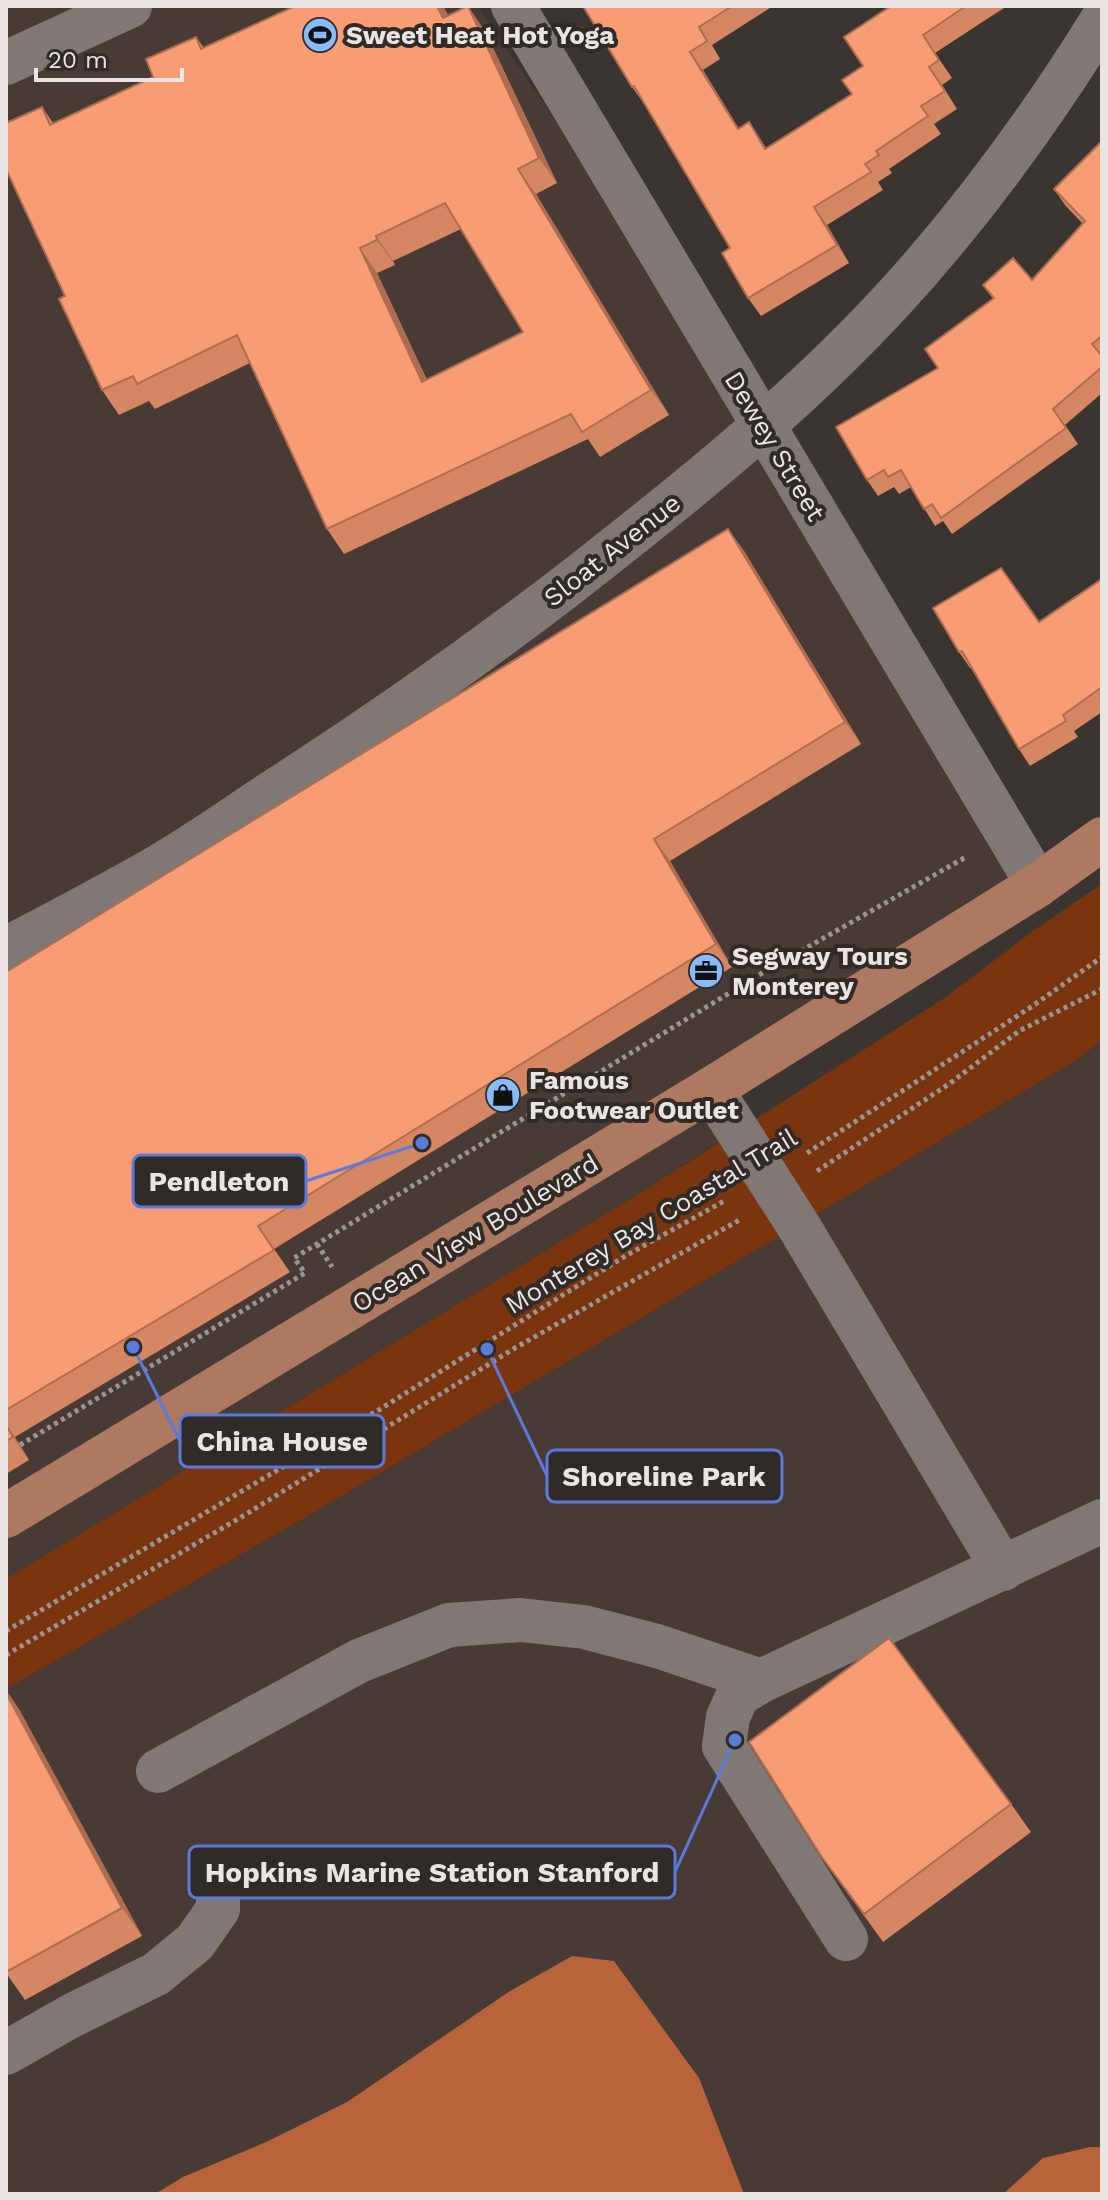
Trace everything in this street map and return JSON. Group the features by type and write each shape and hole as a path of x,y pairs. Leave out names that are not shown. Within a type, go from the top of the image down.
{"main road":[{"name":"Ocean View Boulevard","path":"6,1516 711,1089 1038,885 1102,839"}],"street":[{"path":"6,63 130,6"},
{"name":"Dewey Street","path":"513,6 1038,885"},
{"name":"Sloat Avenue","path":"6,949 157,867 397,711 516,625 641,528 762,427 839,355 926,261 1008,161 1057,92 1102,20"},
{"path":"711,1089 1003,1569"},
{"path":"846,1939 724,1746 728,1717 738,1695 761,1681 1102,1521"},
{"path":"158,1771 359,1661 449,1625 521,1620 584,1627 657,1646 761,1681"},
{"path":"6,2053 71,2016 156,1974 195,1942 218,1909 218,1873"}],"path":[{"path":"20,1445 305,1273 294,1258 764,972 1008,833"},
{"name":"Monterey Bay Coastal Trail","path":"6,1631 377,1411 627,1255 773,1187 1102,957"},
{"path":"6,1655 243,1516 773,1187 949,1084 1019,1031 1102,989"},
{"path":"317,1244 327,1259"}],"shaded area":[{"path":"6,6 478,6 762,427 1038,885 711,1089 736,1130 637,1195 6,1579"},
{"path":"1102,884 1102,1040 1078,1059 294,1524 6,1689 6,1579 637,1195 946,997 1030,933"},
{"path":"1102,1040 1102,2147 1043,2158 1003,2194 744,2194 699,2078 614,1961 572,1956 510,1991 347,2102 266,2142 183,2177 155,2194 6,2194 6,1689 294,1524 1078,1059"},
{"path":"572,1956 614,1961 699,2078 744,2194 155,2194 183,2177 266,2142 347,2102 510,1991"},
{"path":"1102,2147 1102,2194 1003,2194 1043,2158"}],"building":[{"path":"295,6 437,6 443,18 468,6 539,158 518,169 651,390 582,432 571,414 327,529 237,335 137,384 133,376 102,390 59,299 65,296 6,169 6,123 42,107 50,125 153,77 146,59 196,37 201,49","holes":["445,203 523,332 422,382 360,248 377,240 376,236"]},
{"path":"583,6 732,6 699,27 707,41 690,52 738,129 749,122 765,149 852,94 842,80 863,66 844,37 891,6 966,6 923,35 939,60 929,67 945,91 921,106 928,116 876,151 879,155 865,164 871,172 814,207 837,245 748,298 722,253 730,248"},
{"path":"1102,141 1102,336 1092,344 1102,356 1102,367 1053,409 1066,428 941,518 932,504 924,509 901,470 888,477 884,470 867,480 836,427 938,368 925,349 994,298 983,285 1013,258 1032,280 1085,221 1054,189"},
{"path":"728,529 845,722 654,839 716,944 258,1226 274,1250 6,1410 6,972"},
{"path":"1001,568 1039,622 1102,579 1102,687 1063,715 1066,721 1019,749 933,608"},
{"path":"6,1425 13,1437 6,1441"},
{"path":"889,1638 1011,1804 864,1914 821,1856 749,1742"},
{"path":"6,1693 122,1908 6,1972"}],"place":[{"name":"Sweet Heat Hot Yoga","path":"320,35"},
{"name":"Segway Tours Monterey","path":"706,971"},
{"name":"Famous Footwear Outlet","path":"503,1095"},
{"name":"Pendleton","path":"422,1143"},
{"name":"China House","path":"133,1347"},
{"name":"Shoreline Park","path":"487,1349"},
{"name":"Hopkins Marine Station Stanford","path":"735,1740"}]}
